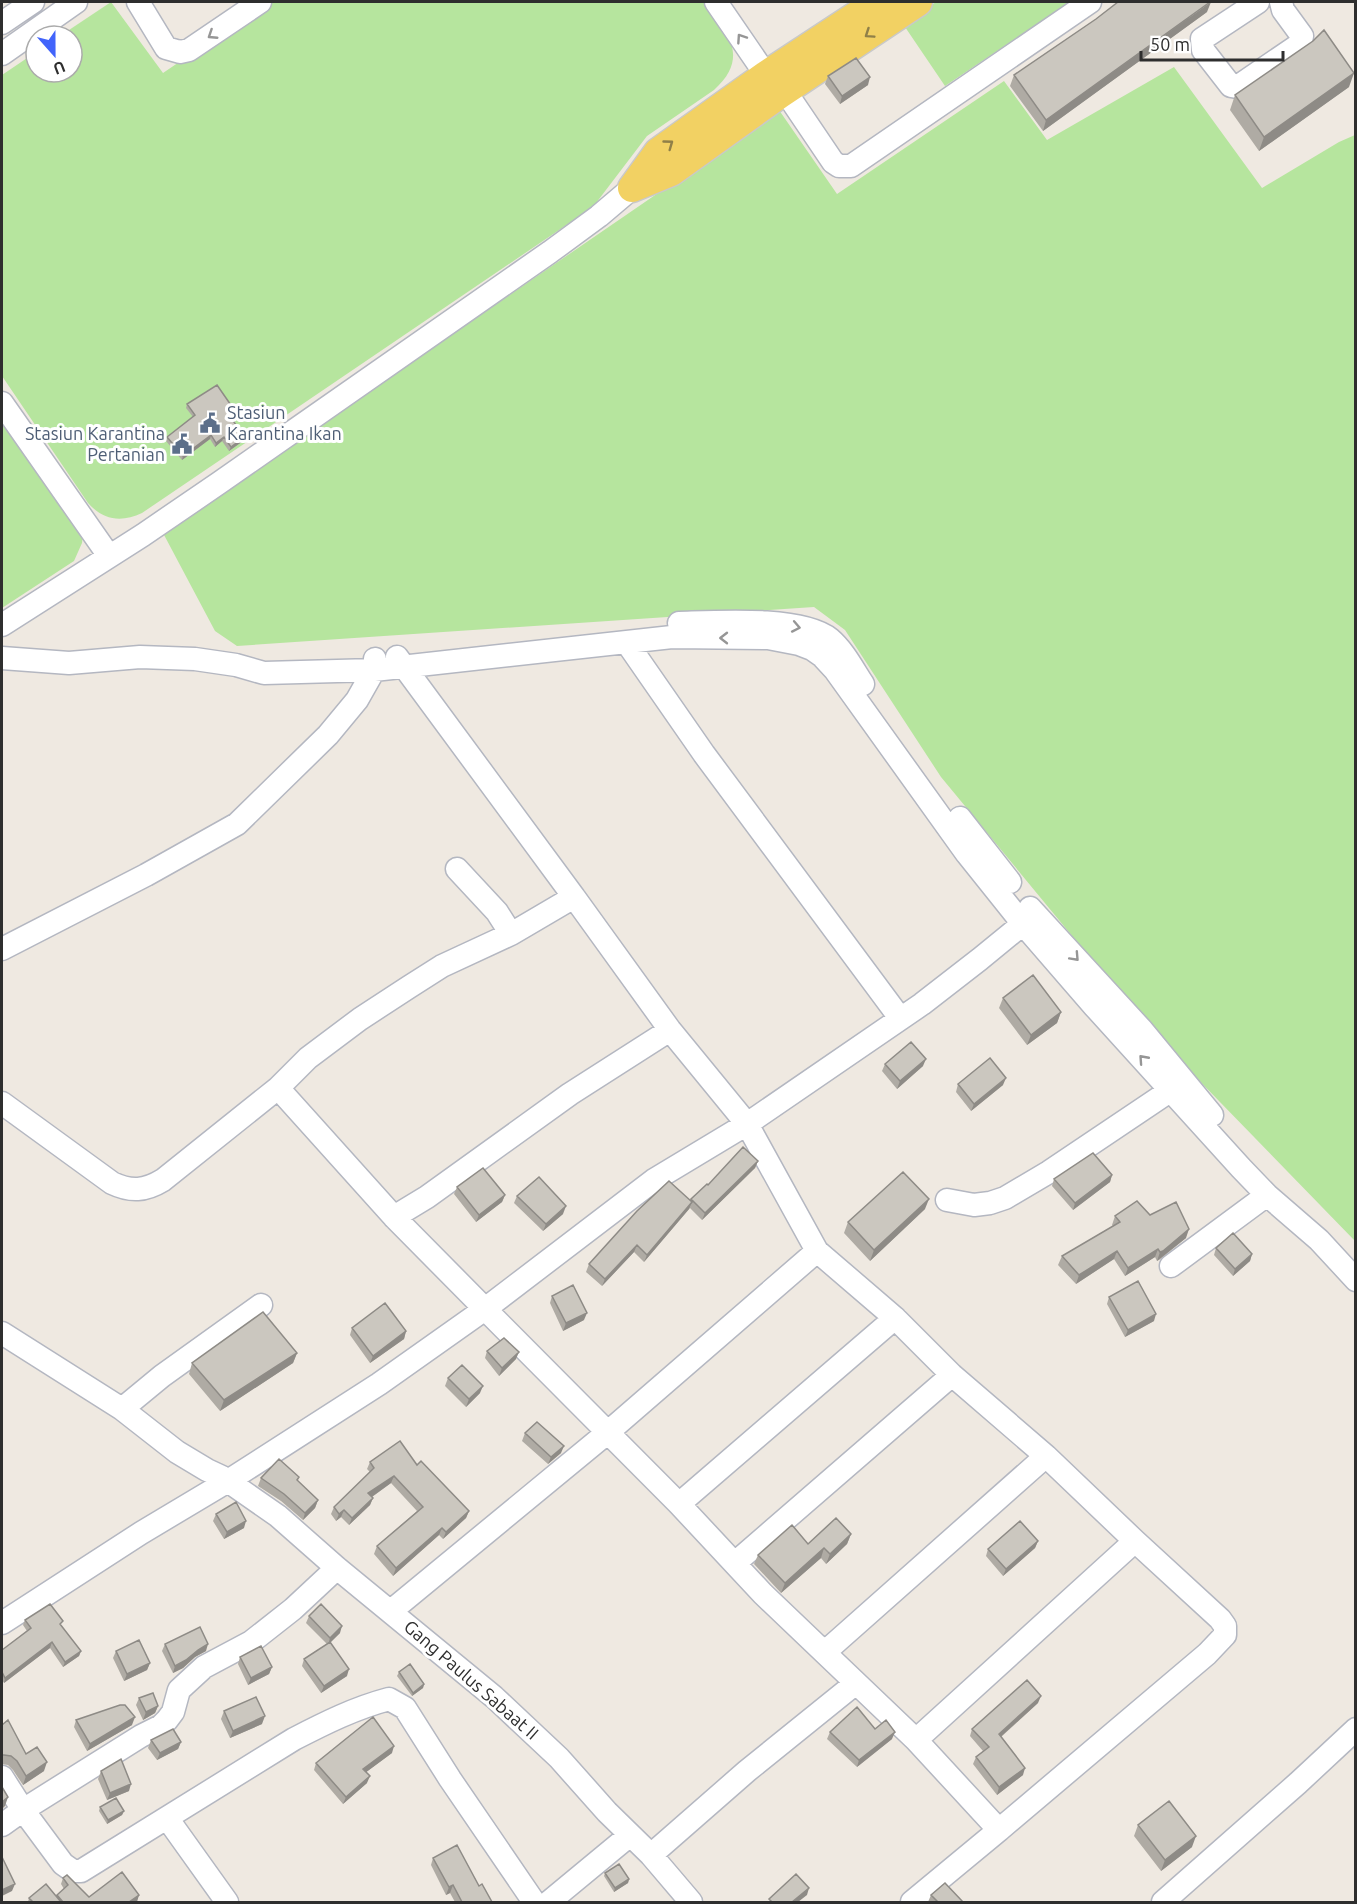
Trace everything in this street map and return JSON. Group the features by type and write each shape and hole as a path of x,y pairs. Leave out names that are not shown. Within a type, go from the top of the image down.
{"main road":[{"path":"632,188 671,172 877,2"},
{"path":"777,86 918,2"}],"street":[{"path":"2,23 33,2"},
{"path":"2,54 76,2"},
{"path":"138,2 166,48 180,52 189,50 260,2"},
{"path":"716,2 833,162 839,166 851,166 1090,2"},
{"path":"1258,2 1231,8 1202,39 1203,50 1231,86 1237,87 1300,44 1302,36 1283,10 1281,2"},
{"path":"2,625 219,483 550,252 632,188"},
{"path":"2,403 109,556"},
{"path":"2,948 146,875 237,824 328,735 387,662 507,641 671,623 719,621 777,623 820,633 838,647 1029,919"},
{"path":"2,658 69,663 140,657 195,659 236,665 264,673 627,643 672,637 768,638 800,644 822,656 835,670 968,854 1029,919 1177,1086 1267,1195 1319,1240 1356,1280"},
{"path":"627,643 704,754 900,1018"},
{"path":"387,662 574,897 670,1030 747,1124 817,1251 895,1318 952,1375 1046,1456 1225,1626 1225,1635 1207,1654 912,1902"},
{"path":"457,870 497,912 511,934"},
{"path":"2,1103 112,1183 125,1189 144,1190 163,1180 278,1088 308,1058 360,1019 442,966 511,934 574,897"},
{"path":"2,1623 379,1384 485,1309 654,1180 747,1124 900,1018 980,959 1029,919"},
{"path":"394,1217 427,1197 570,1094 670,1030"},
{"path":"947,1200 974,1205 1005,1198 1049,1172 1177,1086"},
{"path":"1177,1086 1356,1260"},
{"path":"278,1088 394,1217 679,1504 763,1594 916,1740 999,1830"},
{"path":"1171,1266 1267,1195"},
{"path":"391,1611 607,1433 817,1251"},
{"path":"122,1409 162,1376 261,1305"},
{"path":"679,1504 895,1318"},
{"name":"Gang Paulus Sabaat II","path":"2,1333 122,1409 177,1452 228,1481 278,1516 337,1568 494,1697 545,1744 651,1855 684,1900"},
{"path":"735,1563 952,1375"},
{"path":"825,1652 1046,1456"},
{"path":"916,1740 1135,1541"},
{"path":"2,1825 141,1736 161,1726 172,1712 179,1690 204,1667 251,1642 293,1609 337,1568"},
{"path":"651,1855 747,1771 856,1683"},
{"path":"2,1777 63,1864 73,1871 81,1871 192,1801 324,1723 363,1706 389,1699 405,1708 462,1798 534,1902"},
{"path":"1163,1902 1356,1729"},
{"path":"167,1818 227,1902"},
{"path":"549,1902 630,1835"}],"green space":[{"path":"111,2 163,73 268,2 709,2 729,36 733,57 731,68 725,79 714,90 647,136 593,207 142,513 120,519 100,513 88,503 2,376 2,75 24,60 24,84 84,84 84,24 78,24"},
{"path":"936,2 1070,2 945,86 903,24"},
{"path":"1174,67 1262,188 1339,142 1355,135 1355,1241 1148,1028 941,777 845,630 814,607 237,646 215,631 163,533 779,110 837,194 1004,81 1047,140"},
{"path":"2,408 83,534 82,543 74,561 2,608"}],"building":[{"path":"1118,2 1210,2 1046,120 1014,75"},
{"path":"1324,30 1354,73 1264,137 1235,95 1313,41"},
{"path":"856,58 870,77 842,96 828,76"},
{"name":"Stasiun Karantina Ikan","path":"217,385 235,411 230,416 244,437 231,447 224,437 216,443 211,435 183,456 167,437 195,415 187,404"},
{"path":"1033,975 1061,1012 1031,1035 1003,998"},
{"path":"911,1042 926,1059 900,1081 885,1064"},
{"path":"990,1058 1006,1078 974,1104 958,1084"},
{"path":"743,1147 758,1161 705,1213 691,1199 708,1185"},
{"path":"1093,1153 1112,1175 1075,1203 1054,1179"},
{"path":"483,1168 505,1195 479,1215 457,1187"},
{"path":"903,1172 929,1199 874,1250 848,1222"},
{"path":"539,1177 566,1206 546,1224 517,1196"},
{"path":"669,1181 692,1202 647,1255 637,1245 605,1279 589,1264 637,1211"},
{"path":"1137,1201 1150,1215 1176,1202 1189,1229 1163,1251 1160,1252 1158,1249 1128,1268 1117,1251 1079,1275 1062,1256 1120,1222 1115,1216"},
{"path":"1233,1233 1252,1254 1235,1269 1216,1248"},
{"path":"1138,1281 1156,1314 1128,1330 1109,1297"},
{"path":"573,1285 587,1313 566,1323 552,1296"},
{"path":"385,1303 406,1331 373,1356 352,1328"},
{"path":"263,1312 297,1353 224,1400 192,1363"},
{"path":"504,1338 519,1352 502,1368 487,1351"},
{"path":"462,1365 483,1386 469,1399 448,1378"},
{"path":"537,1422 564,1446 551,1457 525,1433"},
{"path":"400,1441 417,1465 421,1461 469,1511 446,1532 442,1528 396,1568 377,1546 423,1507 394,1476 368,1493 373,1498 352,1518 344,1510 339,1514 334,1507 374,1468 370,1462"},
{"path":"279,1459 299,1477 297,1480 318,1500 305,1513 261,1478"},
{"path":"236,1502 246,1521 227,1532 216,1514"},
{"path":"836,1518 851,1534 830,1554 824,1548 785,1583 758,1555 792,1525 808,1544"},
{"path":"1020,1521 1038,1541 1006,1569 988,1549"},
{"path":"50,1604 63,1621 60,1624 81,1651 65,1662 52,1642 5,1678 2,1672 2,1650 31,1628 25,1620"},
{"path":"321,1604 342,1626 330,1638 309,1616"},
{"path":"200,1627 208,1644 175,1666 165,1644"},
{"path":"139,1640 150,1663 127,1674 116,1651"},
{"path":"330,1642 349,1669 324,1686 304,1659"},
{"path":"261,1646 272,1667 251,1678 240,1657"},
{"path":"410,1664 424,1684 413,1693 399,1672"},
{"path":"1027,1680 1041,1696 999,1734 1025,1768 999,1787 976,1757 989,1747 972,1729"},
{"path":"153,1693 158,1706 146,1712 139,1698"},
{"path":"256,1697 265,1716 233,1731 224,1711"},
{"path":"125,1705 135,1717 90,1744 76,1720"},
{"path":"857,1707 875,1729 886,1720 895,1732 859,1760 830,1732"},
{"path":"373,1717 394,1746 363,1769 370,1776 346,1797 316,1763"},
{"path":"8,1720 26,1754 37,1747 47,1762 26,1776 17,1761 11,1756 2,1755 2,1725"},
{"path":"173,1729 181,1742 160,1753 151,1740"},
{"path":"121,1759 131,1784 110,1793 101,1771"},
{"path":"2,1787 8,1797 2,1802"},
{"path":"116,1798 124,1811 108,1820 100,1807"},
{"path":"1169,1801 1196,1836 1165,1860 1138,1825"},
{"path":"457,1845 479,1886 482,1884 492,1902 462,1902 453,1885 449,1887 433,1858"},
{"path":"2,1857 15,1884 2,1890"},
{"path":"619,1864 629,1879 615,1888 605,1873"},
{"path":"122,1872 139,1895 129,1902 63,1902 57,1895 68,1885 63,1878 67,1875 89,1897"},
{"path":"796,1874 809,1888 792,1902 772,1902 769,1899"},
{"path":"945,1883 963,1902 938,1902 931,1895"},
{"path":"46,1884 61,1902 33,1902 29,1898"}],"place":[{"name":"Stasiun Karantina Ikan","path":"210,423"},
{"name":"Stasiun Karantina Pertanian","path":"182,444"}]}
